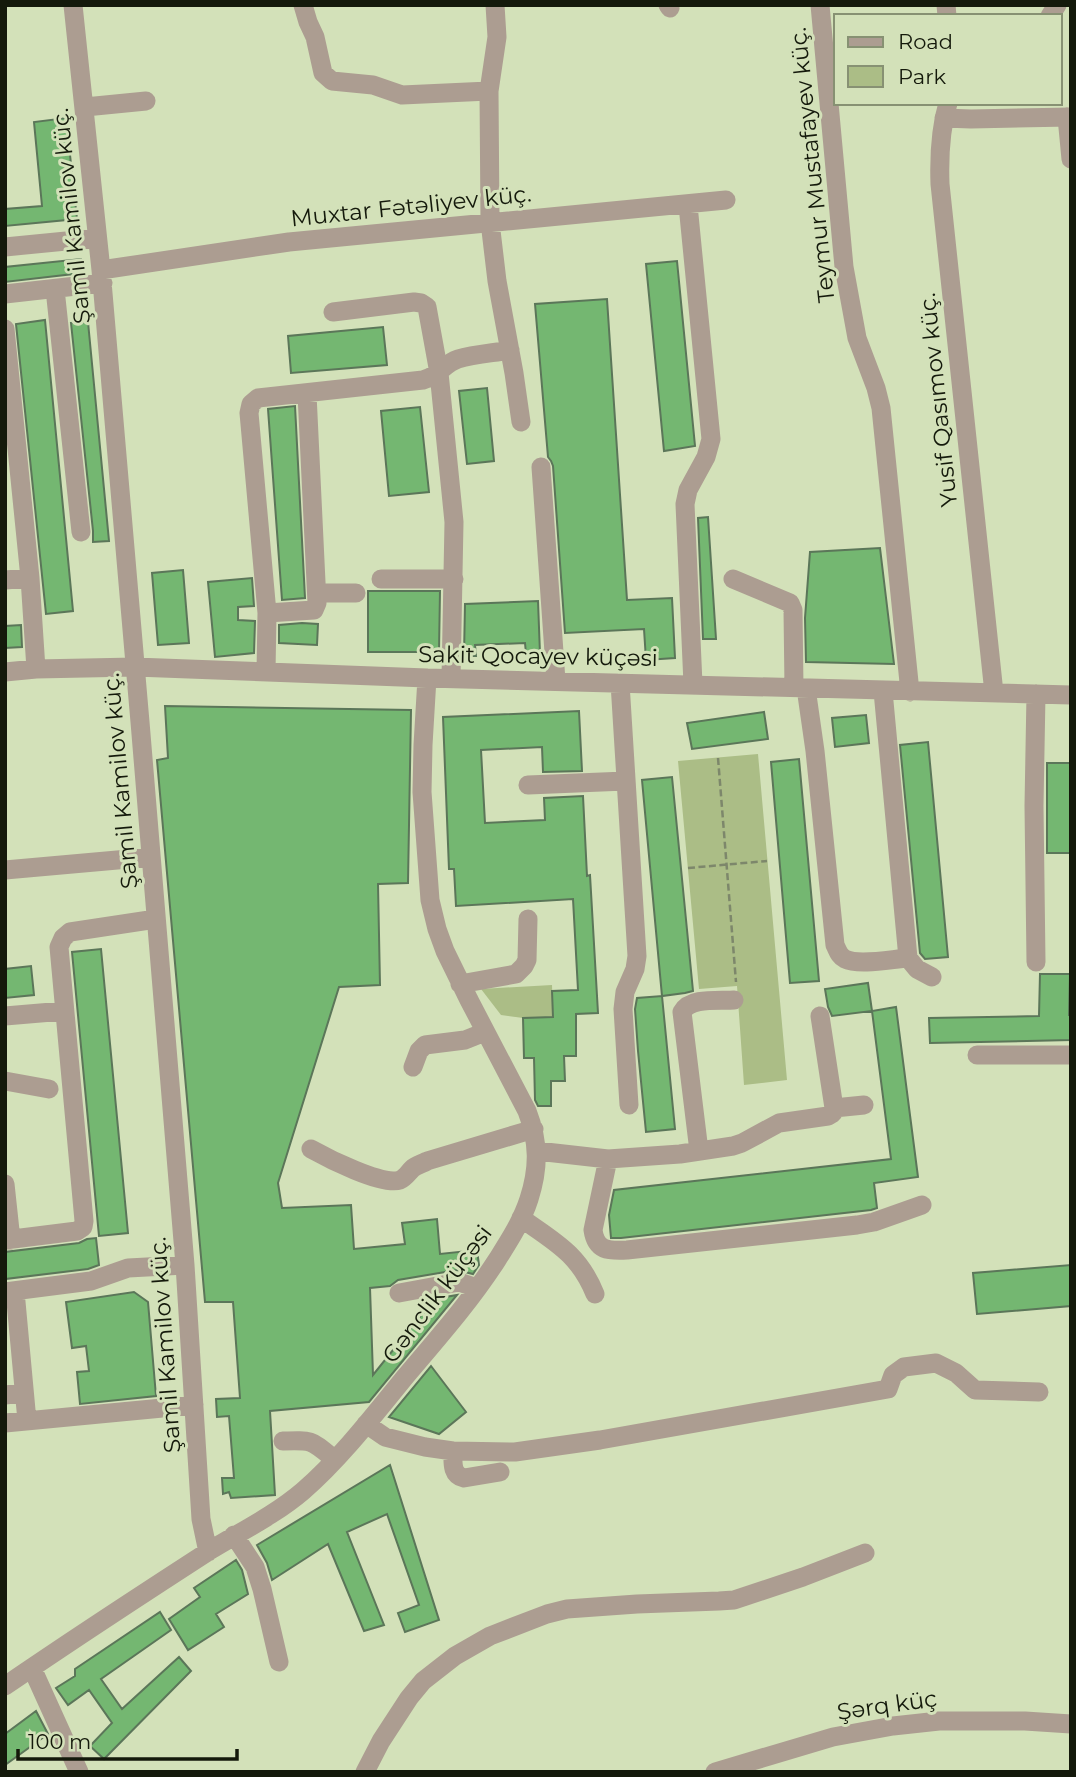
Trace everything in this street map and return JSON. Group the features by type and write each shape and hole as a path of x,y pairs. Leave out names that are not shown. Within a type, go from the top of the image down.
{"street":[{"name":"Şamil Kamilov küç.","path":"73,5 102,277 185,1265 201,1519 208,1552"},
{"path":"303,5 315,37 323,73 332,81 373,85 402,95 489,91"},
{"path":"495,5 496,37 489,91 490,222 497,281 521,422"},
{"name":"Teymur Mustafayev küç.","path":"820,5 844,267 857,338 881,408 910,692"},
{"path":"85,107 146,101"},
{"path":"946,110 955,119 994,111 1069,117 1071,159"},
{"name":"Yusif Qasımov küç.","path":"946,110 939,163 940,184 994,693"},
{"name":"Muxtar Fətəliyev küç.","path":"5,294 55,289 102,277 289,242 726,200"},
{"path":"688,205 711,439 706,457 688,490 685,504 693,684"},
{"path":"5,247 97,238"},
{"path":"55,289 81,532"},
{"path":"333,312 414,302 427,307 439,373 454,523 450,679"},
{"path":"5,329 30,578 36,669"},
{"path":"266,672 267,613 249,413 251,404 257,398 423,380 433,377 456,360 510,349"},
{"path":"267,613 314,610 317,603 307,394"},
{"path":"541,467 555,681"},
{"path":"5,580 30,578"},
{"path":"381,579 454,579"},
{"path":"733,579 790,603 793,610 800,688 815,751 835,945 839,953 855,962 908,958"},
{"path":"318,593 356,593"},
{"name":"Sakit Qocayev küçəsi","path":"5,672 135,667 450,679 1071,695"},
{"name":"Gənclik küçəsi","path":"5,1686 303,1491 366,1424 457,1315 510,1240 521,1218 534,1178 537,1151 534,1129 445,951 430,900 422,792 427,678"},
{"path":"620,682 637,956 635,969 625,992 623,1009 629,1105"},
{"path":"883,691 908,958 917,969 932,977"},
{"path":"1036,694 1036,962"},
{"path":"528,785 626,781"},
{"path":"5,870 151,858"},
{"path":"5,1184 8,1240 76,1231 83,1227 60,947 63,938 70,932 156,919"},
{"path":"460,984 516,974 527,960 528,919"},
{"path":"699,1151 682,1012 685,1006 691,1003 735,993"},
{"path":"5,1016 64,1010"},
{"path":"537,1151 636,1158 699,1151 742,1143 779,1123 828,1116 833,1113 834,1108 820,1016"},
{"path":"412,1067 419,1051 425,1045 465,1040 485,1032"},
{"path":"977,1055 1071,1055"},
{"path":"5,1081 49,1089"},
{"path":"834,1108 864,1105"},
{"path":"311,1149 361,1172 399,1181 427,1161 534,1129"},
{"path":"608,1158 593,1230 598,1246 606,1249 627,1250 856,1225 874,1222 922,1205"},
{"path":"521,1218 567,1251 589,1278 594,1294"},
{"path":"27,1421 15,1394 10,1292 91,1281 128,1268 185,1265"},
{"path":"399,1293 459,1282 477,1289"},
{"path":"366,1424 385,1437 397,1441 453,1451 515,1452 588,1442 888,1389 893,1375 904,1367 936,1363 956,1373 975,1390 1039,1392"},
{"path":"5,1423 194,1405"},
{"path":"283,1441 306,1440 334,1459"},
{"path":"453,1451 454,1472 459,1477 500,1472"},
{"path":"234,1535 255,1567 279,1662"},
{"path":"365,1772 408,1698 423,1681 455,1656 490,1636 567,1609 734,1600 865,1553"},
{"path":"32,1668 79,1772"},
{"name":"Şərq küç","path":"715,1772 833,1737 893,1726 939,1721 1071,1724"}],"path":[{"path":"718,758 735,993"},
{"path":"688,868 767,861"}],"green space":[{"path":"758,754 787,1080 744,1085 737,986 699,989 678,761"},
{"path":"552,985 553,1017 523,1018 501,1015 481,989"}],"building":[{"path":"66,118 77,219 5,226 5,209 42,206 34,122"},
{"path":"81,259 82,273 5,282 5,267"},
{"path":"677,261 695,446 664,451 646,264"},
{"path":"607,299 627,600 672,598 675,658 646,660 644,629 565,633 553,466 548,457 535,304"},
{"path":"45,320 73,611 46,614 16,324"},
{"path":"88,322 109,541 93,542 71,323"},
{"path":"383,327 387,365 291,373 288,336"},
{"path":"487,388 494,461 467,464 459,391"},
{"path":"295,406 305,598 282,600 268,409"},
{"path":"420,407 429,492 389,496 381,411"},
{"path":"708,517 716,639 703,639 698,518"},
{"path":"880,548 894,664 806,662 805,618 810,552"},
{"path":"183,570 189,643 158,645 152,573"},
{"path":"252,578 254,606 238,607 238,620 255,621 254,653 215,657 208,582"},
{"path":"368,591 440,591 439,652 368,652"},
{"path":"538,601 540,654 526,654 525,643 475,645 476,656 464,656 465,604"},
{"path":"318,624 317,645 279,643 279,625"},
{"path":"21,625 22,647 5,648 5,626"},
{"path":"165,706 411,710 408,883 378,884 380,985 339,987 278,1183 282,1208 351,1205 354,1249 405,1244 402,1223 437,1219 440,1254 477,1250 479,1265 473,1274 457,1270 398,1280 390,1286 370,1288 373,1375 434,1299 457,1295 369,1402 270,1411 275,1495 231,1498 229,1492 223,1494 222,1478 234,1478 229,1416 217,1417 216,1399 240,1398 233,1302 205,1302 157,760 168,758"},
{"path":"579,711 582,771 543,772 542,747 481,750 485,823 545,820 544,798 583,796 598,1013 576,1014 576,1056 564,1056 565,1081 551,1081 551,1106 538,1106 535,1100 534,1058 524,1058 523,1018 553,1017 552,991 578,990 573,899 456,906 454,869 449,869 443,717"},
{"path":"764,712 768,739 692,749 687,723"},
{"path":"866,715 869,743 835,747 832,718"},
{"path":"928,742 948,957 925,959 920,953 900,745"},
{"path":"799,759 819,981 790,983 771,762"},
{"path":"1047,763 1071,763 1071,853 1047,853"},
{"path":"672,777 693,991 662,996 642,780"},
{"path":"101,949 128,1233 99,1236 72,952"},
{"path":"31,966 34,995 5,998 5,969"},
{"path":"1040,974 1070,974 1071,1040 930,1043 929,1018 1039,1016"},
{"path":"868,983 872,1011 832,1016 825,989"},
{"path":"662,996 675,1129 646,1132 635,1009 637,998"},
{"path":"896,1007 918,1177 874,1183 877,1208 871,1210 611,1238 609,1215 614,1190 891,1159 872,1011"},
{"path":"96,1238 99,1265 88,1269 5,1279 5,1252 79,1243"},
{"path":"1071,1265 1071,1306 977,1314 973,1273"},
{"path":"134,1292 148,1302 156,1396 80,1404 77,1372 89,1371 86,1346 72,1348 66,1302"},
{"path":"431,1366 466,1412 439,1434 389,1417"},
{"path":"390,1465 439,1620 405,1632 398,1613 419,1605 387,1514 347,1532 384,1625 364,1631 328,1544 272,1580 267,1563 257,1545"},
{"path":"236,1560 242,1570 248,1594 216,1614 224,1627 188,1650 169,1619 200,1597 194,1588"},
{"path":"160,1612 171,1630 101,1679 122,1709 179,1657 191,1671 104,1759 90,1746 112,1723 89,1690 68,1705 56,1688 75,1676 75,1669"},
{"path":"36,1711 48,1734 5,1765 5,1734"}]}
